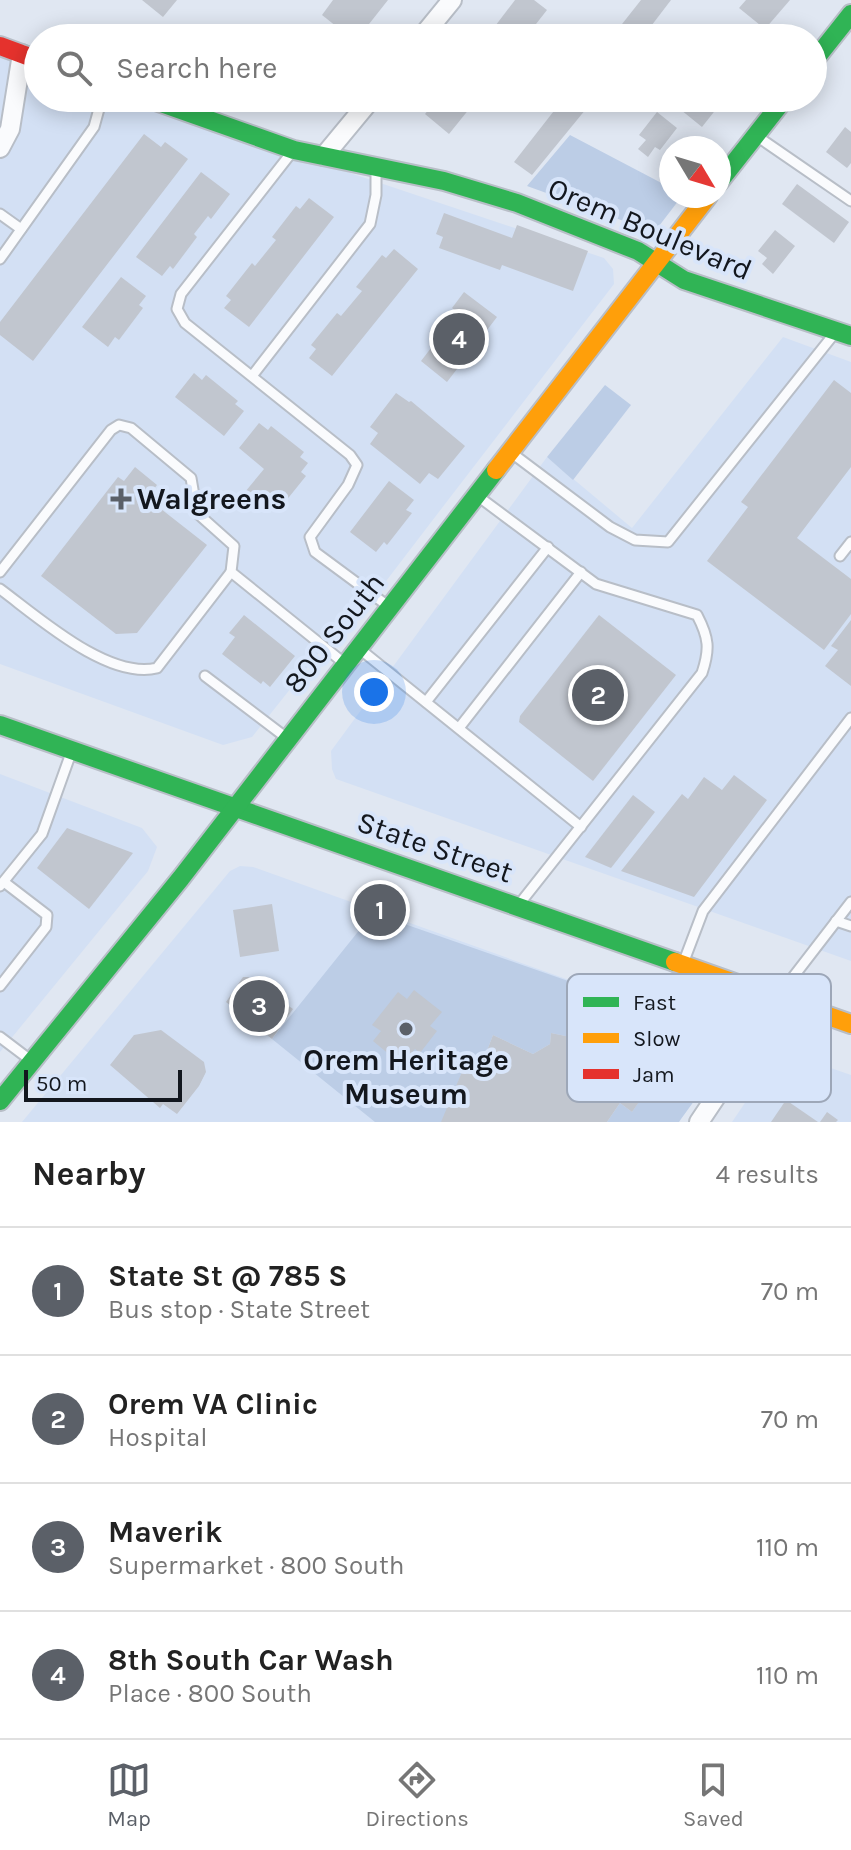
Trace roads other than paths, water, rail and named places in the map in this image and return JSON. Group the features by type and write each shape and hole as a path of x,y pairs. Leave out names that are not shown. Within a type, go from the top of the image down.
{"main road":[{"path":"827,44 851,14"},
{"path":"0,46 24,55"},
{"name":"Orem Boulevard","path":"187,112 294,150 444,181 517,203 638,251 684,280 844,333"},
{"path":"731,166 774,112"},
{"name":"800 South","path":"0,1101 236,807 699,208"},
{"name":"State Street","path":"0,725 708,974"},
{"name":"State Street","path":"831,1017 851,1024"}],"street":[{"path":"432,24 452,0"},
{"path":"0,148 10,129 24,79"},
{"path":"324,156 360,112"},
{"path":"699,1122 712,1102"}],"lane":[{"path":"0,259 94,127 98,112"},
{"path":"755,135 851,201"},
{"path":"294,150 181,294 177,309 185,323 350,455 357,465 348,485 310,537 315,552 390,607"},
{"path":"252,376 370,224 376,195 376,168"},
{"path":"0,214 21,229"},
{"path":"510,452 610,527 635,540 668,542 844,333"},
{"path":"0,572 111,430 119,425 131,428 191,478 197,513 234,546 231,572 157,668 141,672 81,649 0,589"},
{"path":"477,495 596,584 697,615 705,630 709,652 702,673 518,906"},
{"path":"840,556 851,542"},
{"path":"426,702 548,547"},
{"path":"231,572 346,665"},
{"path":"459,728 581,572"},
{"path":"358,648 581,827"},
{"path":"205,676 288,739"},
{"path":"682,965 703,911 851,718"},
{"path":"0,986 46,927 47,915 2,884 42,834 72,750"},
{"path":"795,974 851,902"},
{"path":"836,921 851,926"},
{"path":"0,1037 33,1062"}],"place":[{"name":"8th South Car Wash","path":"459,339"},
{"name":"Walgreens","path":"121,499"},
{"name":"Orem VA Clinic","path":"598,695"},
{"name":"State St @ 785 S","path":"380,910"},
{"name":"Maverik","path":"259,1006"},
{"name":"Orem Heritage Museum","path":"406,1029"}]}
